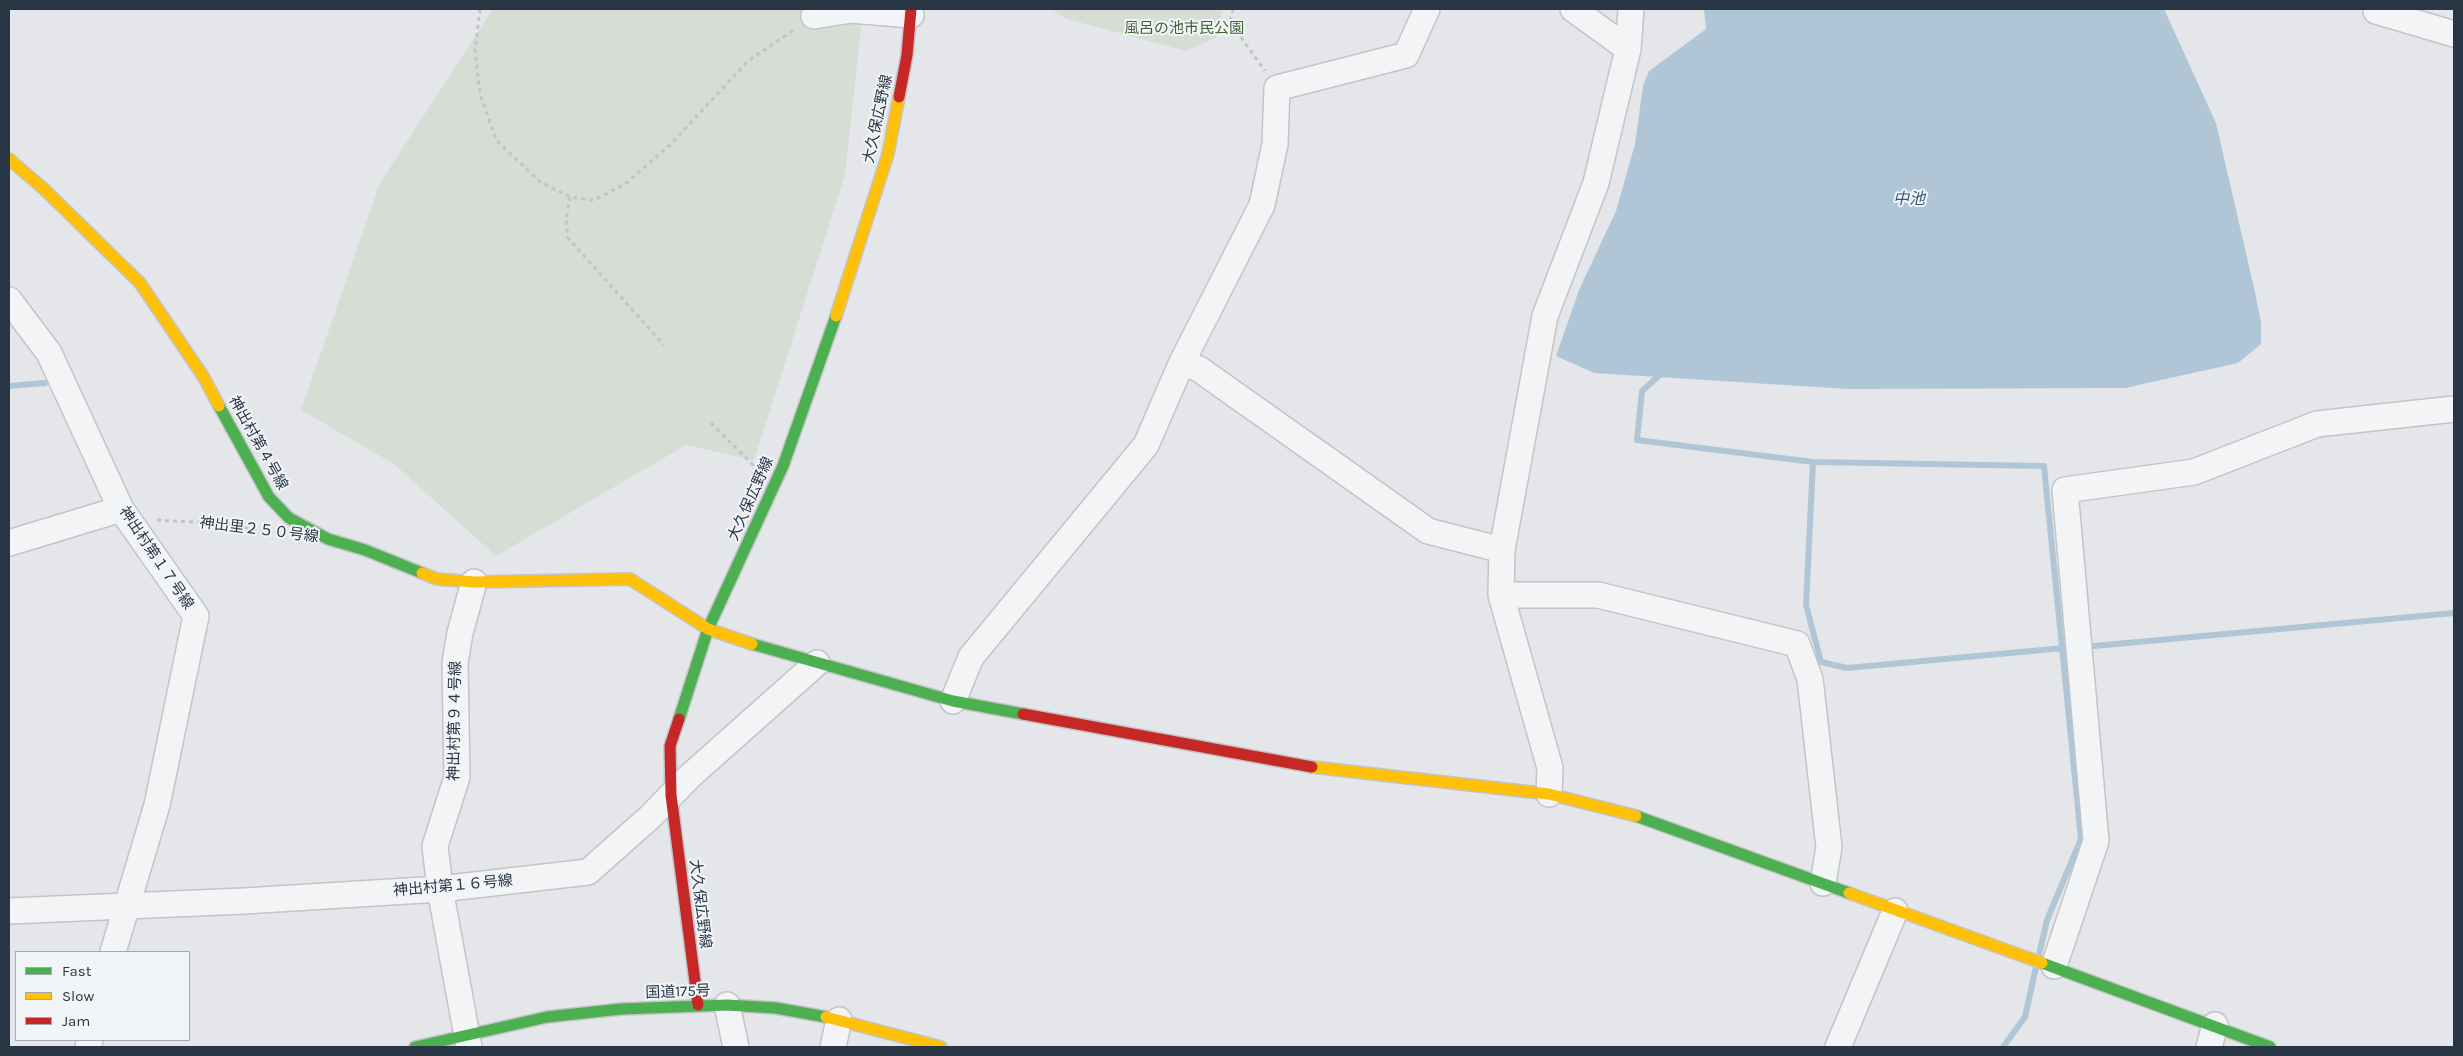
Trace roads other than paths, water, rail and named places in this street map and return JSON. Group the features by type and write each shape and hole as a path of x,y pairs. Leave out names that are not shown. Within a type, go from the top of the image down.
{"main road":[{"name":"大久保広野線","path":"698,1006 671,795 670,746 708,629 774,486 842,299 888,154 907,55 911,12"},
{"name":"神出村第４号線","path":"9,159 45,190 140,283 203,376 269,497 289,518 328,539 365,550 437,578 474,582 630,579 708,629 768,650 953,700 1324,769 1549,794 1633,815 1896,911 2054,966 2212,1036 2270,1047"},
{"name":"国道175号","path":"416,1047 468,1041 547,1017 621,1009 727,1005 776,1008 839,1020 941,1047"}],"street":[{"path":"953,700 971,657 1146,445 1182,362 1262,205 1275,144 1277,88 1406,56 1426,9"},
{"path":"1573,9 1628,49"},
{"path":"1549,794 1550,768 1501,595 1502,550 1546,316 1596,183 1628,49 1631,9"},
{"path":"2376,9 2376,11 2454,34"},
{"path":"814,16 851,10 911,12"},
{"name":"神出村第１７号線","path":"9,300 49,353 127,518 196,616 157,805 113,951"},
{"path":"1182,362 1199,369 1428,531 1502,550"},
{"path":"2054,966 2096,841 2065,490 2194,472 2317,424 2454,409"},
{"path":"9,543 127,518"},
{"name":"神出村第９４号線","path":"468,1041 440,889 435,846 457,777 455,663 460,633 474,582"},
{"path":"1501,595 1598,595 1796,644 1810,679 1829,848 1823,883"},
{"name":"神出村第１６号線","path":"9,911 440,889 588,872 817,663"},
{"path":"1838,1047 1896,911"},
{"path":"727,1005 736,1047"},
{"path":"833,1047 839,1020"}],"water":[{"name":"中池","path":"1704,9 2164,9 2216,123 2255,292 2261,323 2261,344 2238,363 2125,388 1848,389 1594,373 1556,356 1579,290 1616,211 1635,144 1643,86 1649,71 1706,29"}],"waterway":[{"path":"1664,371 1642,391 1637,440 1813,462 2044,466 2081,839 2047,920 2039,955"},
{"path":"9,386 45,383"},
{"path":"1813,462 1806,605 1821,662 1847,668 2064,648"},
{"path":"2094,646 2454,613"},
{"path":"2003,1047 2025,1017 2036,967"}],"park label":[{"name":"風呂の池市民公園","path":"1184,29"}]}
